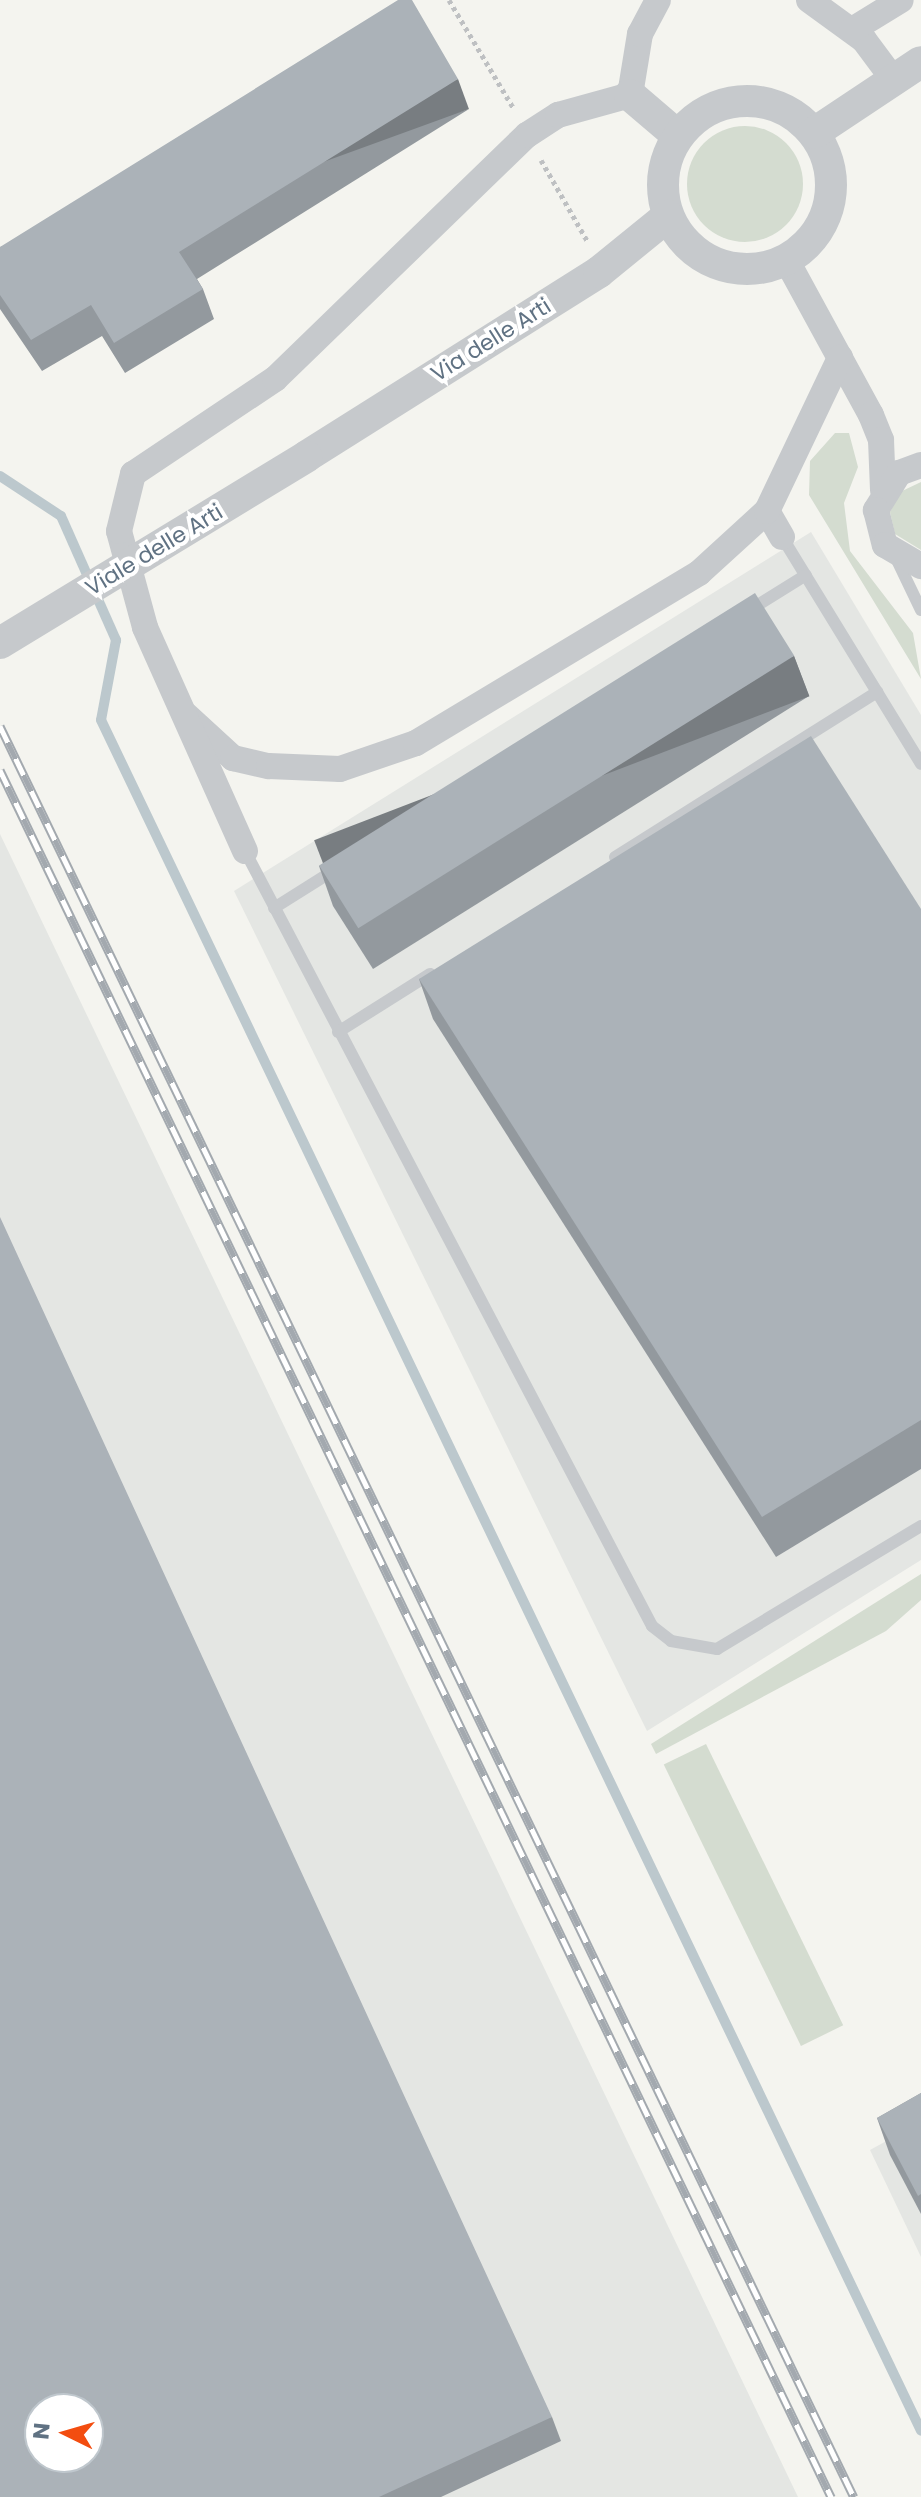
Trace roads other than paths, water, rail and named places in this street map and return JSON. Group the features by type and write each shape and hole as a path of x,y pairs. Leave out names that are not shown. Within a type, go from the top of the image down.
{"street":[{"path":"630,95 640,34 658,0"},
{"path":"809,0 852,30 893,79"},
{"path":"852,30 901,0"},
{"path":"814,133 921,62"},
{"path":"245,851 174,705 119,531 133,474 275,379 527,135 558,115 630,95"},
{"path":"630,95 678,136"},
{"path":"745,100 795,115 814,133 832,179 830,203 822,226 787,261 760,270 718,264 683,241 668,216 663,175 678,136 719,105 745,100"},
{"name":"Via delle Arti","path":"307,456 599,272 668,216"},
{"path":"787,261 871,415 881,440 883,490 877,527 895,556 921,566"},
{"path":"174,705 233,758 340,769 416,743 686,582 767,511 840,358"},
{"path":"871,415 921,462 883,490"},
{"name":"Viale delle Arti","path":"0,643 307,456"},
{"path":"767,511 782,537"}],"lane":[{"path":"782,537 921,764"},
{"path":"895,556 921,610"},
{"path":"739,617 806,575"},
{"path":"594,870 877,692"},
{"path":"245,851 652,1626 671,1641 717,1649 921,1526"},
{"path":"274,908 354,858"},
{"path":"338,1032 446,964"}],"waterway":[{"path":"0,476 61,516 116,640 101,720 921,2431"}],"railway":[{"path":"0,726 854,2497"},
{"path":"0,770 831,2497"}]}
